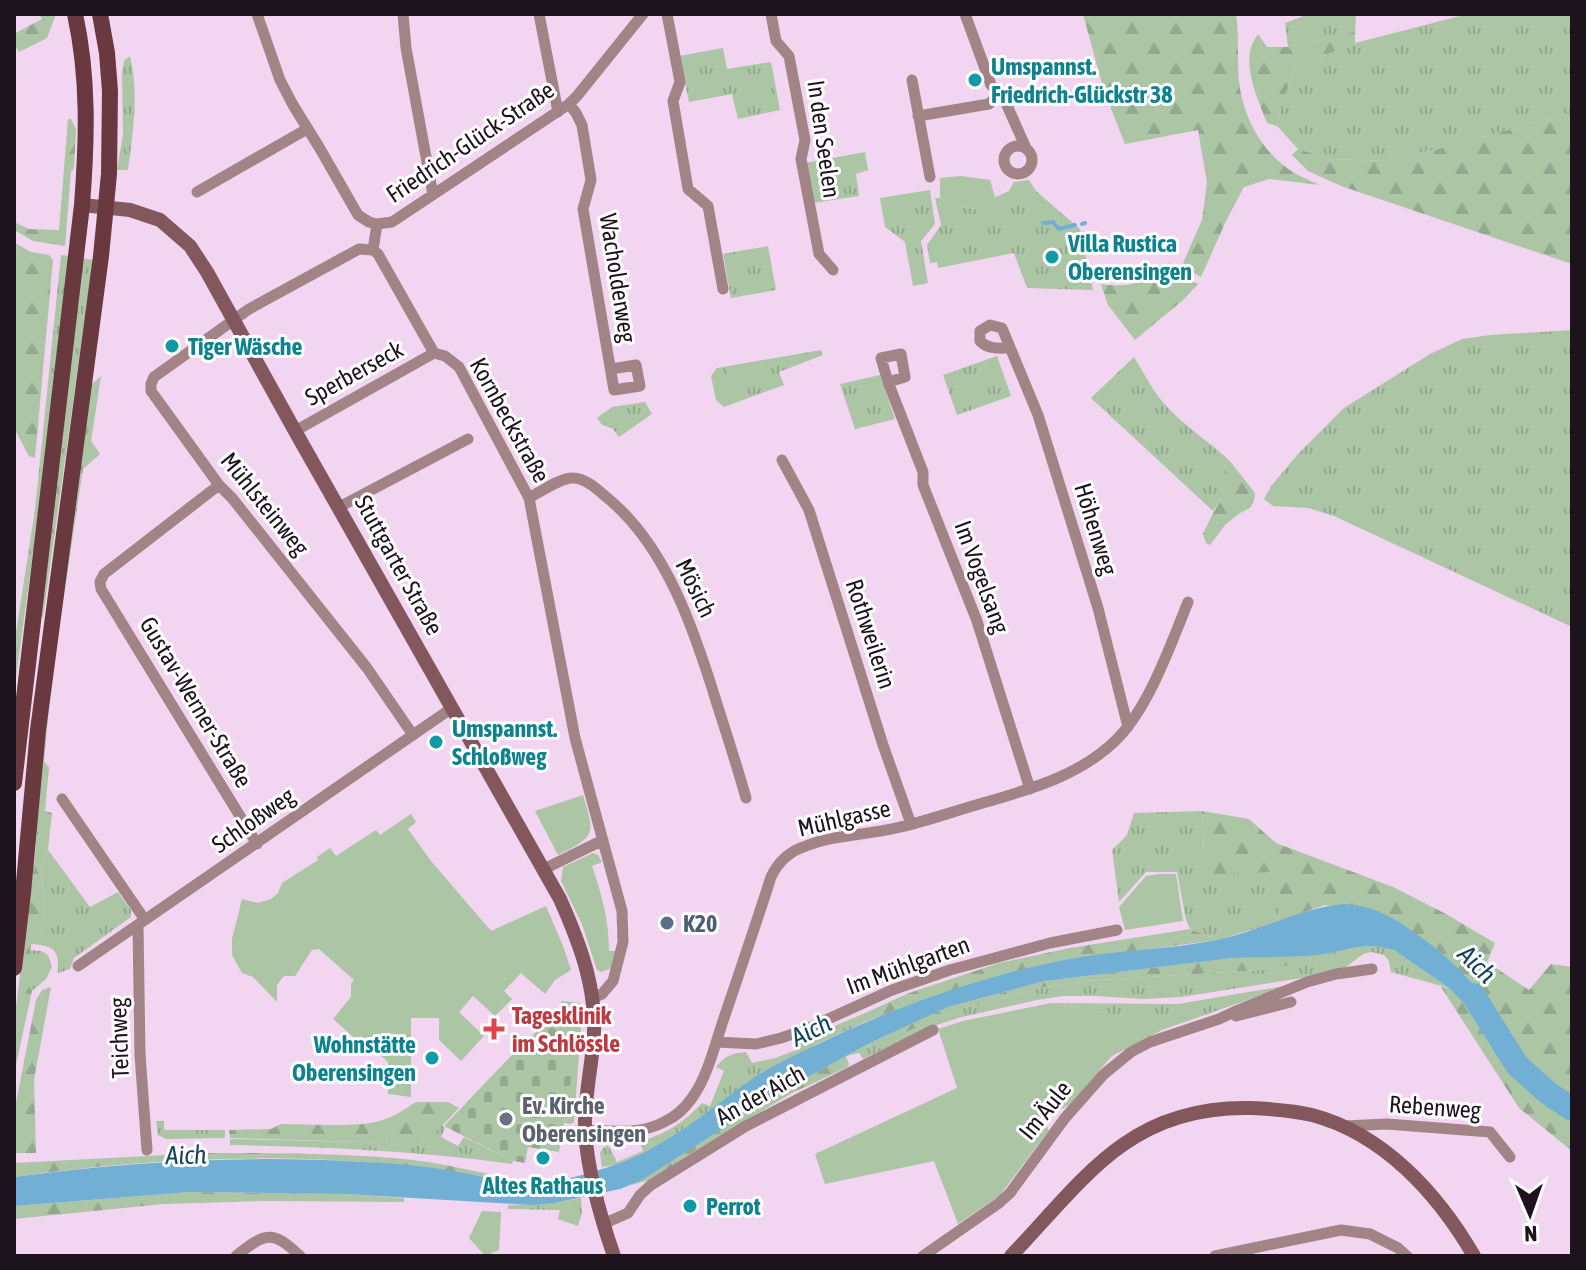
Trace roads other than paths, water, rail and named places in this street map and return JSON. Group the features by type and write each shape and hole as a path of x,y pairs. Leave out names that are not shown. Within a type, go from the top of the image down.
{"main road":[{"path":"14,783 82,205 87,117 84,70 75,14"},
{"path":"14,968 38,730 109,174 110,103 107,53 100,14"},
{"name":"Stuttgarter Straße","path":"82,205 130,210 160,220 190,246 544,869 574,930 593,998 595,1021 585,1130 596,1199 614,1256"},
{"path":"1011,1256 1090,1173 1123,1144 1189,1113 1232,1108 1280,1109 1312,1115 1344,1126 1406,1169 1452,1220 1474,1256"}],"street":[{"path":"234,319 359,249 373,250 377,224 358,215 307,129 280,80 257,14"},
{"path":"403,14 406,48 433,195"},
{"path":"539,14 558,112"},
{"name":"Friedrich-Glück-Straße","path":"377,224 392,222 569,104 643,14"},
{"path":"667,14 680,82 673,101 688,189 708,206 723,289"},
{"name":"In den Seelen","path":"771,14 776,41 789,56 805,140 801,159 819,254 833,270"},
{"path":"965,14 991,85 1005,101 1026,148"},
{"path":"912,80 930,177"},
{"path":"918,116 989,104 999,94"},
{"name":"Wacholderweg","path":"569,104 582,125 591,180 583,209 611,369"},
{"path":"197,192 307,129"},
{"name":"Kornbeckstraße","path":"373,250 434,353 445,356 459,367 529,498 575,738 603,840"},
{"name":"Mühlsteinweg","path":"234,319 154,377 151,391 219,485 367,668 413,735"},
{"name":"Höhenweg","path":"1010,348 1038,415 1098,608 1128,727"},
{"name":"Sperberseck","path":"295,431 434,353"},
{"name":"Im Vogelsang","path":"888,382 923,472 923,485 977,621 1030,789"},
{"path":"339,507 468,439"},
{"name":"Rothweilerin","path":"782,460 809,510 911,824"},
{"name":"Mösich","path":"529,498 565,479 584,481 613,502 641,535 669,579 694,633 746,798"},
{"name":"Gustav-Werner-Straße","path":"219,485 104,574 100,582 101,589 257,844"},
{"name":"Mühlgasse","path":"585,1130 632,1132 649,1129 666,1122 692,1099 701,1084 716,1042 771,877 783,859 807,845 911,824 1030,789 1092,759 1128,727 1164,663 1188,602"},
{"name":"Schloßweg","path":"78,966 452,708"},
{"path":"62,799 141,922"},
{"path":"544,869 603,840 624,928 621,955 613,981 602,994 593,998"},
{"name":"Teichweg","path":"141,922 140,1055 147,1150"},
{"name":"Im Mühlgarten","path":"716,1042 756,1044 781,1038 892,990 950,970 1050,943 1117,930"},
{"name":"Im Äule","path":"923,1256 1010,1193 1059,1125 1103,1075 1131,1052 1307,982 1372,969"},
{"name":"Im Äule","path":"1219,1019 1291,1002"},
{"name":"An der Aich","path":"603,1224 628,1213 651,1185 746,1126 933,1030"},
{"name":"Rebenweg","path":"1344,1126 1387,1124 1490,1132 1510,1157"},
{"path":"1215,1256 1341,1230 1370,1234 1407,1256"},
{"path":"236,1256 257,1240 271,1237 284,1241 300,1256"}],"water":[{"path":"1344,904 1380,912 1432,946 1476,989 1491,1023 1486,1026 1449,988 1394,950 1376,946 1306,956 1233,958 1045,981 948,1007 868,1044 775,1095 642,1180 620,1189 532,1205 346,1194 190,1192 14,1206 14,1177 188,1161 318,1160 409,1165 516,1182 570,1178 639,1155 674,1136 779,1063 843,1032 936,995 1000,975 1064,960 1217,940 1312,910"}],"waterway":[{"path":"1043,223 1053,222 1059,229 1075,225"},
{"name":"Aich","path":"1473,995 1517,1065 1548,1093 1572,1109"}],"place":[{"name":"Umspannst. Friedrich-Glückstr 38","path":"975,80"},
{"name":"Villa Rustica Oberensingen","path":"1052,257"},
{"name":"Tiger Wäsche","path":"172,346"},
{"name":"Umspannst. Schloßweg","path":"436,742"},
{"name":"K20","path":"667,923"},
{"name":"Tagesklinik im Schlössle","path":"494,1029"},
{"name":"Wohnstätte Oberensingen","path":"432,1058"},
{"name":"Ev. Kirche Oberensingen","path":"506,1119"},
{"name":"Altes Rathaus","path":"543,1158"},
{"name":"Perrot","path":"690,1206"}]}
